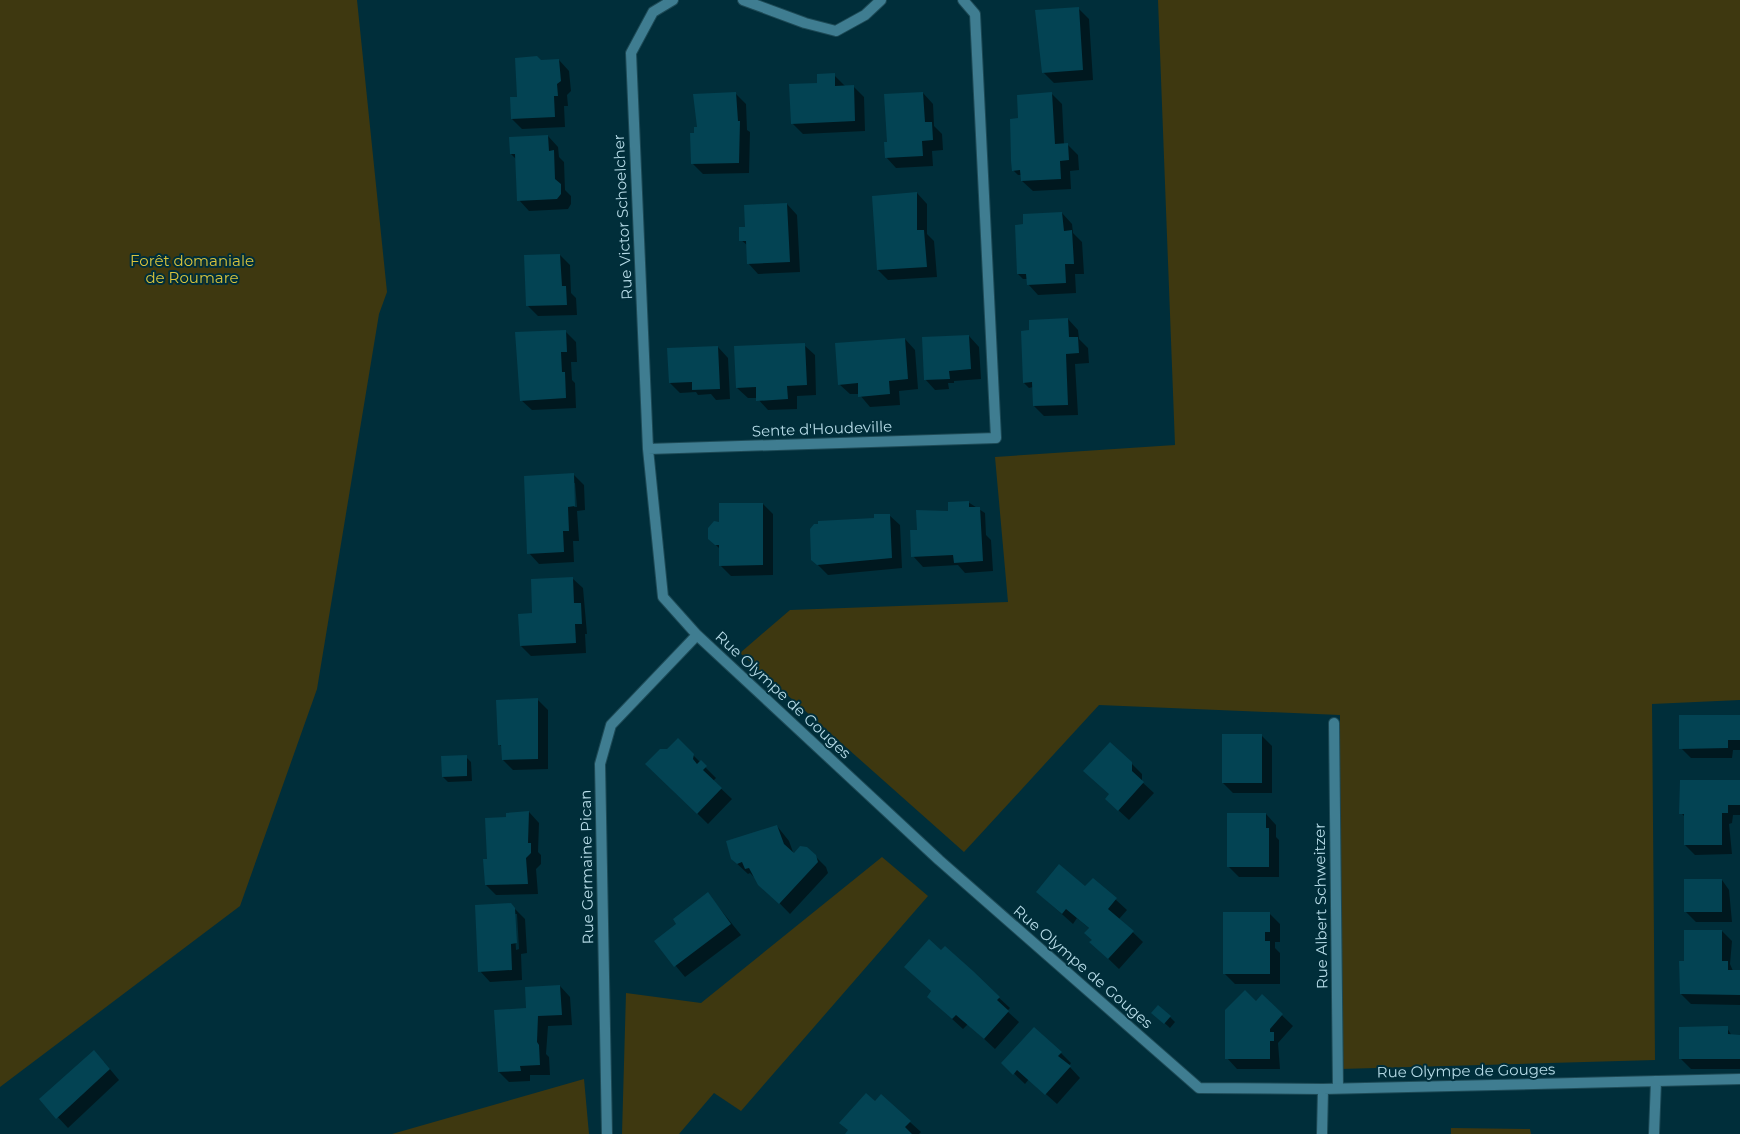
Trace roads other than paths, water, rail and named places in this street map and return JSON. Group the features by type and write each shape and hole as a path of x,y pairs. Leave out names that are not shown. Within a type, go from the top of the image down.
{"street":[{"name":"Rue Victor Schoelcher","path":"648,450 631,53 653,12 674,0"},
{"path":"743,0 804,23 836,31 866,15 881,0"},
{"name":"Sente d'Houdeville","path":"648,450 996,438 975,14 963,0"},
{"name":"Rue Olympe de Gouges","path":"648,450 663,598 697,635 939,860 1198,1088 1322,1089 1740,1079"},
{"name":"Rue Germaine Pican","path":"607,1134 600,764 611,725 697,635"},
{"name":"Rue Albert Schweitzer","path":"1334,723 1338,1088"},
{"path":"1654,1134 1656,1082"},
{"path":"1322,1089 1322,1134"}],"park label":[{"name":"Forêt domaniale de Roumare","path":"192,270"}]}
